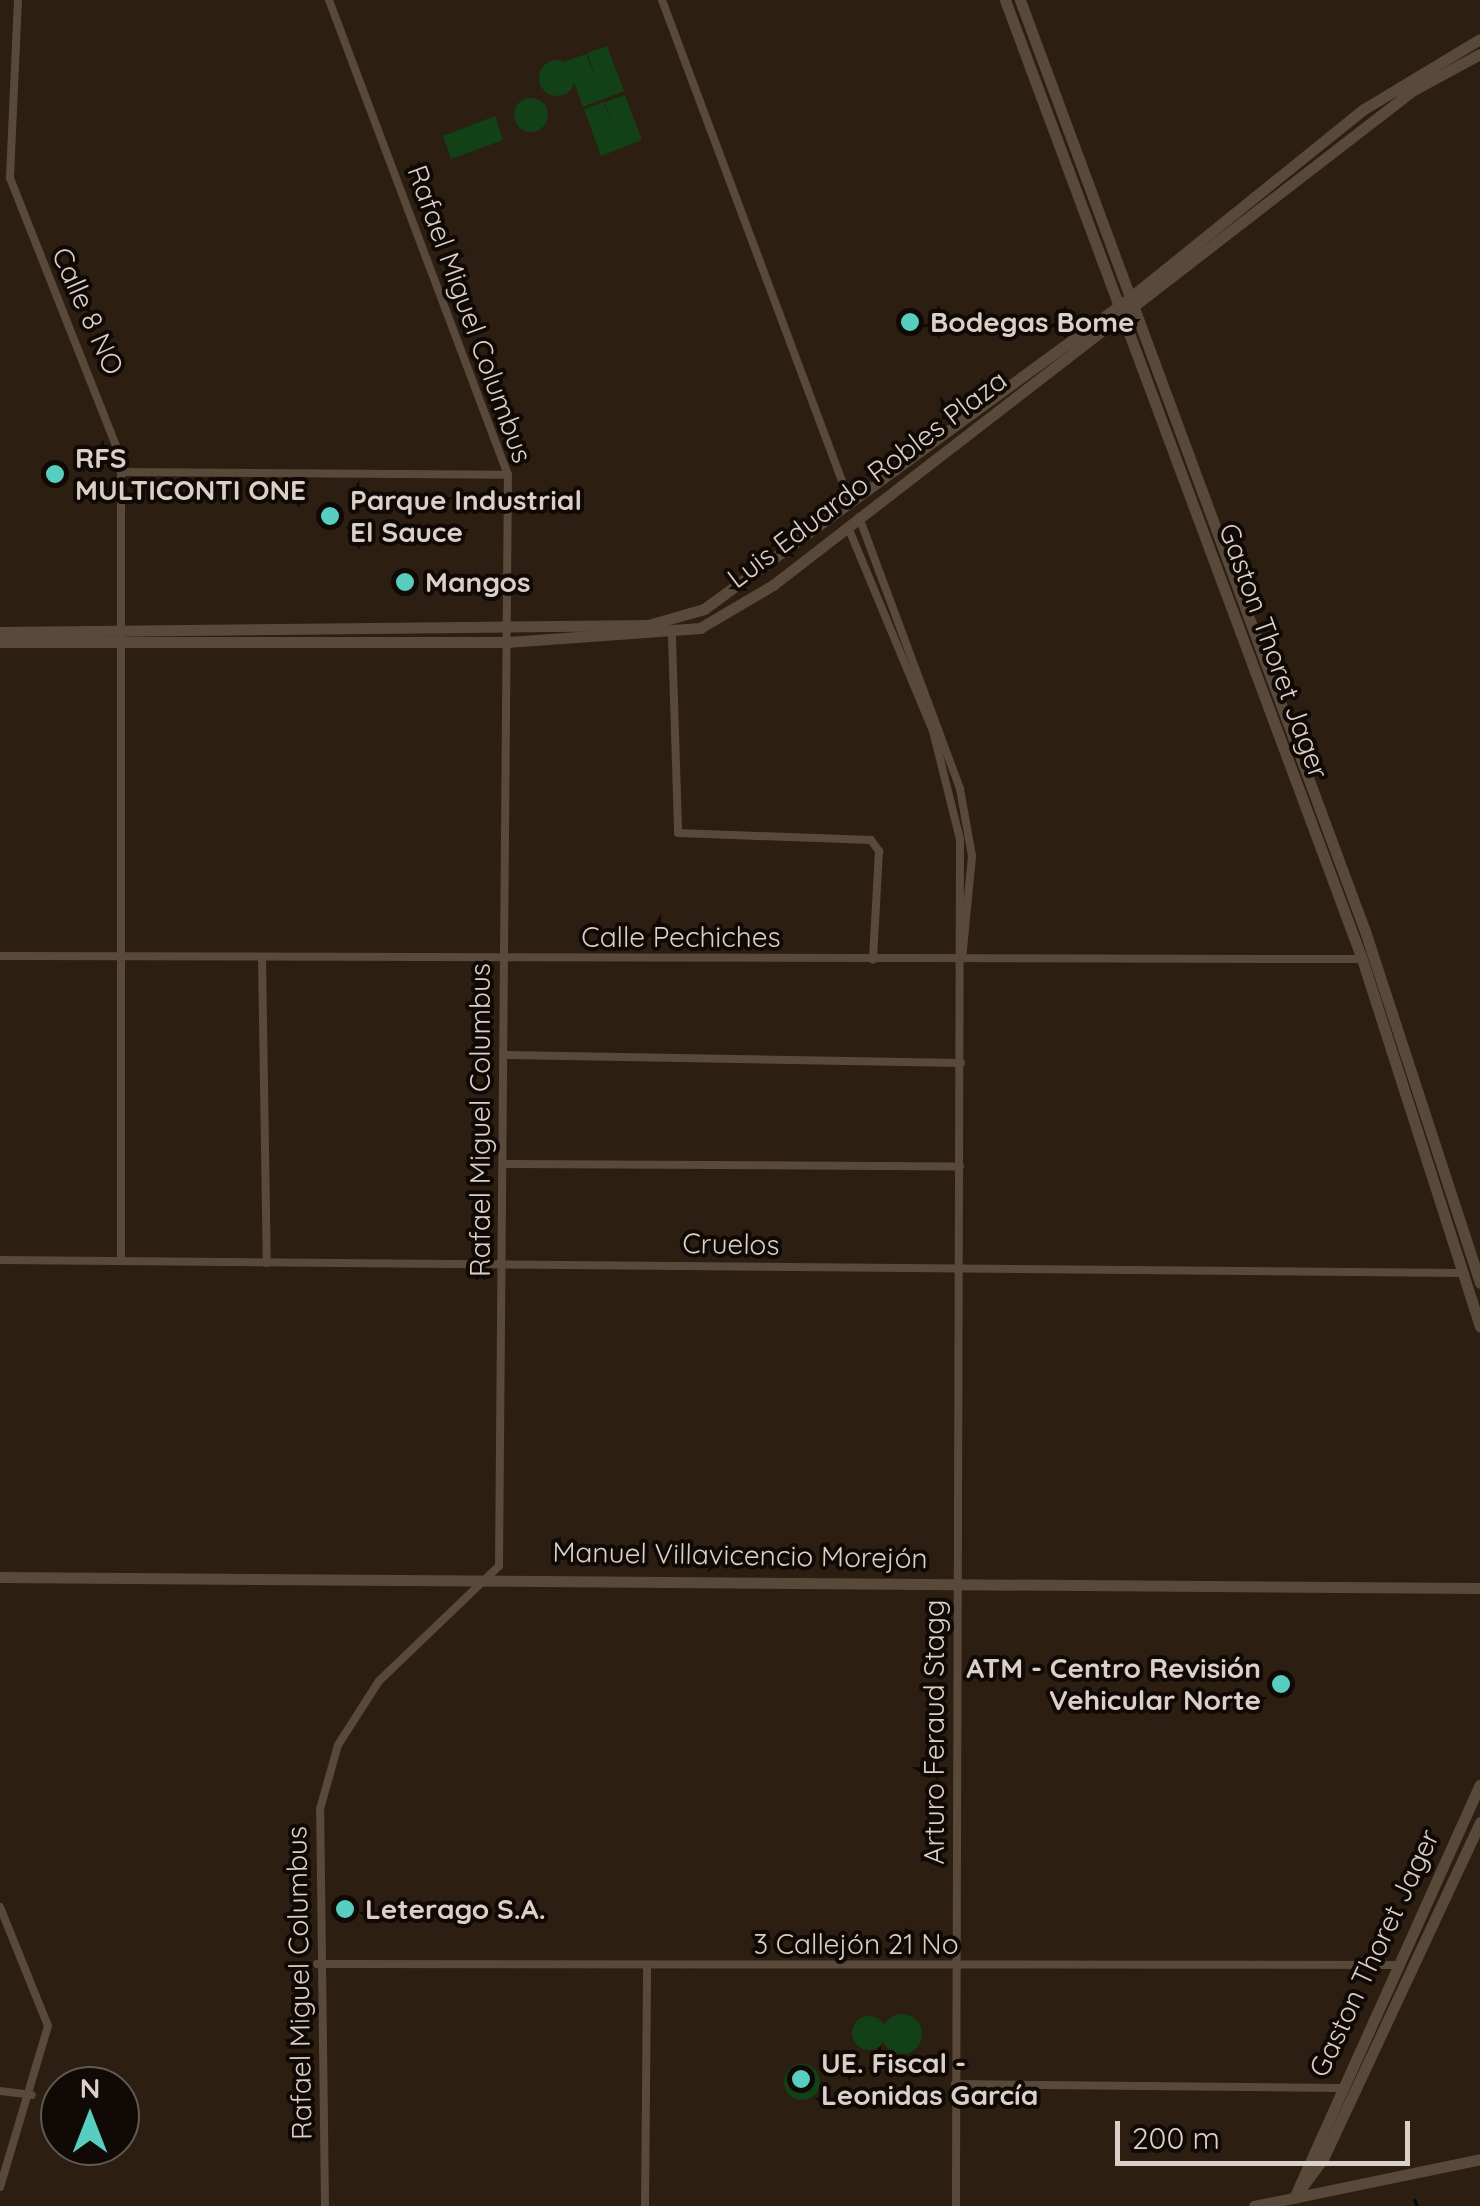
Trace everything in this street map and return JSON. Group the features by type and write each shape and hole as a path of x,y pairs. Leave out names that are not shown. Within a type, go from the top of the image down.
{"street":[{"name":"Calle 8 NO","path":"18,0 10,178 107,410 121,472 122,637"},
{"name":"Rafael Miguel Columbus","path":"325,2206 317,1964 320,1809 338,1745 379,1681 495,1578 502,1265 508,474 329,0"},
{"path":"662,0 851,505"},
{"name":"Gaston Thoret Jager","path":"1004,0 1365,931 1480,1283"},
{"name":"Gaston Thoret Jager","path":"1020,0 1125,307 1362,959 1480,1326"},
{"name":"Luis Eduardo Robles Plaza","path":"0,632 506,642 672,637 745,606 1125,307 1364,109 1480,38"},
{"name":"Luis Eduardo Robles Plaza","path":"0,642 672,621 729,598 1412,91 1480,54"},
{"path":"121,472 508,474"},
{"name":"Arturo Feraud Stagg","path":"859,517 960,788 972,856 962,959"},
{"name":"Arturo Feraud Stagg","path":"848,526 952,791 962,959 956,1582 956,2206"},
{"path":"121,1262 122,637"},
{"path":"672,637 678,833 871,840 880,851 873,960"},
{"name":"Calle Pechiches","path":"0,956 1362,959"},
{"path":"262,957 267,1263"},
{"path":"504,1055 961,1063"},
{"path":"503,1164 960,1166"},
{"name":"Cruelos","path":"0,1260 1461,1273"},
{"name":"Manuel Villavicencio Morejón","path":"0,1576 1480,1588"},
{"name":"Gaston Thoret Jager","path":"1292,2202 1338,2088 1480,1785"},
{"name":"Gaston Thoret Jager","path":"1292,2202 1323,2159 1475,1842 1480,1822"},
{"path":"0,1907 48,2026 32,2094 0,2188"},
{"name":"3 Callejón 21 No","path":"317,1964 1394,1966"},
{"path":"645,2206 647,1966"},
{"path":"956,2084 1338,2088"},
{"path":"0,2091 32,2094"},
{"path":"1254,2206 1292,2202 1480,2159"}],"green space":[{"path":"607,46 624,91 583,107 566,61 586,54 597,82 587,53"},
{"path":"557,60 569,66 575,78 569,90 557,96 545,90 539,78 545,66"},
{"path":"625,95 642,140 601,156 584,109 604,102 612,124 605,102"},
{"path":"531,98 543,103 548,115 543,127 531,132 519,127 514,115 519,103"},
{"path":"495,116 503,140 451,159 443,136"},
{"path":"902,2014 916,2020 922,2034 916,2048 902,2054 888,2048 882,2034 888,2020"},
{"path":"869,2016 881,2021 886,2033 881,2045 869,2050 857,2045 852,2033 857,2021"},
{"path":"802,2064 815,2069 820,2082 815,2095 802,2100 789,2095 784,2082 789,2069"}],"waterway":[{"path":"1415,2200 1417,2206"}],"place":[{"name":"Bodegas Bome","path":"910,322"},
{"name":"RFS MULTICONTI ONE","path":"55,474"},
{"name":"Parque Industrial El Sauce","path":"330,516"},
{"name":"Mangos","path":"405,582"},
{"name":"ATM - Centro Revisión Vehicular Norte","path":"1281,1684"},
{"name":"Leterago S.A.","path":"345,1909"},
{"name":"UE. Fiscal - Leonidas García","path":"801,2079"}]}
